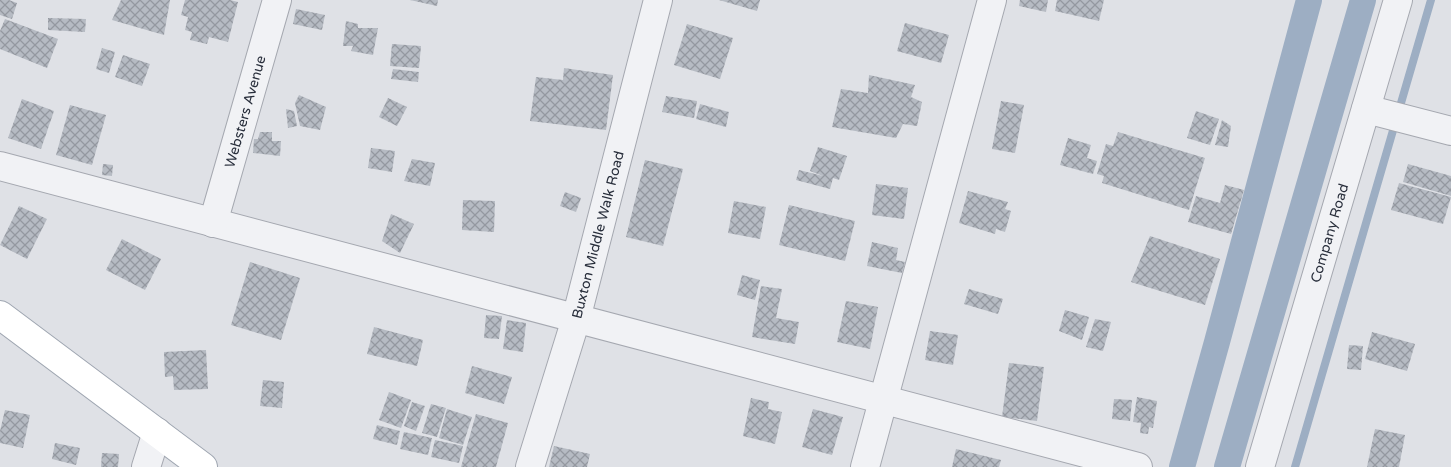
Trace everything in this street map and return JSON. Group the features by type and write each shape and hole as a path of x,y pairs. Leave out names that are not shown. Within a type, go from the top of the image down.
{"main road":[{"path":"0,315 203,467"}],"street":[{"name":"Websters Avenue","path":"213,223 277,0"},
{"name":"Buxton Middle Walk Road","path":"530,467 576,319 658,0"},
{"path":"865,467 992,0"},
{"name":"Company Road","path":"1260,467 1398,0"},
{"path":"1366,109 1451,131"},
{"path":"0,166 1138,467"},
{"path":"146,467 157,432"}],"building":[{"path":"0,0 9,0 17,3 12,19 0,15"},
{"path":"121,0 170,0 164,35 112,20"},
{"path":"185,0 230,0 238,2 228,42 209,37 207,44 190,40 192,32 185,30 188,17 181,15"},
{"path":"410,0 438,0 437,6"},
{"path":"719,0 760,0 757,11"},
{"path":"1020,0 1048,0 1046,12 1019,6"},
{"path":"1057,0 1104,0 1099,21 1055,11"},
{"path":"296,9 325,15 322,30 293,24"},
{"path":"48,18 86,19 85,32 48,30"},
{"path":"5,19 58,39 47,68 0,49 0,31"},
{"path":"346,21 358,24 358,28 378,28 373,55 351,51 353,46 343,46"},
{"path":"905,23 949,35 941,63 897,51"},
{"path":"687,24 733,38 720,79 674,65"},
{"path":"392,44 421,46 419,68 390,66"},
{"path":"102,48 115,52 109,73 96,69"},
{"path":"123,55 150,64 142,86 115,77"},
{"path":"564,68 613,75 606,130 530,121 536,77 563,80"},
{"path":"393,69 419,72 418,82 391,79"},
{"path":"869,75 915,85 911,97 922,102 917,126 903,124 896,138 832,127 841,89 868,93"},
{"path":"299,95 326,107 320,130 300,126 295,103"},
{"path":"666,96 697,101 694,118 662,112"},
{"path":"388,98 407,107 397,126 379,117"},
{"path":"22,99 54,111 41,149 8,138"},
{"path":"1001,101 1024,105 1015,153 992,149"},
{"path":"700,104 729,112 726,127 696,119"},
{"path":"70,105 106,115 92,165 56,155"},
{"path":"286,109 294,111 297,126 288,128"},
{"path":"1196,111 1219,119 1210,145 1187,138"},
{"path":"1222,120 1231,126 1228,147 1215,145"},
{"path":"260,132 272,132 272,141 281,141 280,156 253,153 254,139 258,139"},
{"path":"1118,132 1205,158 1189,210 1102,183 1104,176 1097,174 1106,144 1113,146"},
{"path":"1068,138 1091,145 1087,158 1097,161 1093,174 1060,165"},
{"path":"818,147 847,156 839,180 833,178 830,189 796,180 799,170 823,176 810,171"},
{"path":"371,148 395,151 392,172 368,168"},
{"path":"412,159 435,163 430,186 404,181"},
{"path":"645,160 683,169 663,246 626,237"},
{"path":"103,164 113,165 112,176 102,175"},
{"path":"1408,164 1451,176 1451,196 1403,182"},
{"path":"1399,183 1451,197 1443,224 1391,210"},
{"path":"876,184 908,188 904,219 872,215"},
{"path":"1225,185 1244,190 1231,234 1188,222 1196,196 1220,203"},
{"path":"968,191 1008,202 1005,209 1011,211 1005,232 996,229 995,234 959,223"},
{"path":"565,192 581,198 576,212 560,206"},
{"path":"463,200 495,201 494,232 462,230"},
{"path":"734,201 766,207 760,239 728,233"},
{"path":"789,205 855,221 845,261 779,245"},
{"path":"19,206 47,219 27,259 0,245"},
{"path":"391,214 414,224 400,253 382,241"},
{"path":"1150,236 1220,259 1205,305 1131,282"},
{"path":"122,239 161,259 145,290 106,270"},
{"path":"872,242 898,248 896,260 905,262 902,273 867,266"},
{"path":"250,262 300,278 281,340 231,325"},
{"path":"742,275 760,280 755,300 737,295"},
{"path":"761,286 782,289 776,318 799,322 795,344 752,337"},
{"path":"969,289 1003,299 998,314 964,304"},
{"path":"846,301 878,307 870,349 837,342"},
{"path":"1065,310 1089,317 1082,340 1059,331"},
{"path":"486,315 502,316 499,339 484,338"},
{"path":"1095,319 1111,322 1103,351 1086,347"},
{"path":"507,320 526,323 523,352 503,349"},
{"path":"374,327 423,340 417,366 367,354"},
{"path":"930,331 958,335 953,365 925,360"},
{"path":"1372,332 1415,344 1407,371 1365,359"},
{"path":"1349,345 1363,346 1361,370 1347,369"},
{"path":"206,350 208,389 174,390 173,376 165,377 164,352"},
{"path":"1009,363 1044,367 1037,421 1002,417"},
{"path":"472,366 512,377 504,404 465,393"},
{"path":"263,380 284,382 282,408 260,406"},
{"path":"389,392 411,400 401,428 379,420"},
{"path":"1137,397 1157,401 1153,428 1149,427 1148,434 1140,433 1141,423 1133,422"},
{"path":"751,398 769,402 768,409 782,412 775,444 743,436"},
{"path":"1114,399 1132,400 1130,421 1112,419"},
{"path":"412,402 425,406 416,431 404,426"},
{"path":"431,404 446,408 437,437 422,433"},
{"path":"447,409 472,417 463,445 439,438"},
{"path":"813,409 843,417 832,455 802,447"},
{"path":"5,410 30,415 23,448 0,443 0,431"},
{"path":"476,414 508,423 496,467 461,467"},
{"path":"377,425 400,431 397,445 373,439"},
{"path":"1375,429 1405,435 1399,467 1367,467"},
{"path":"404,432 432,438 428,455 400,449"},
{"path":"435,440 463,446 459,463 431,457"},
{"path":"55,443 80,448 76,465 52,459"},
{"path":"554,446 590,454 587,467 549,467"},
{"path":"956,449 1001,460 999,467 952,467"},
{"path":"102,453 119,454 118,467 101,467"}],"waterway":[{"path":"1182,467 1309,0"},
{"path":"1227,467 1363,0"},
{"path":"1295,467 1431,0"}]}
